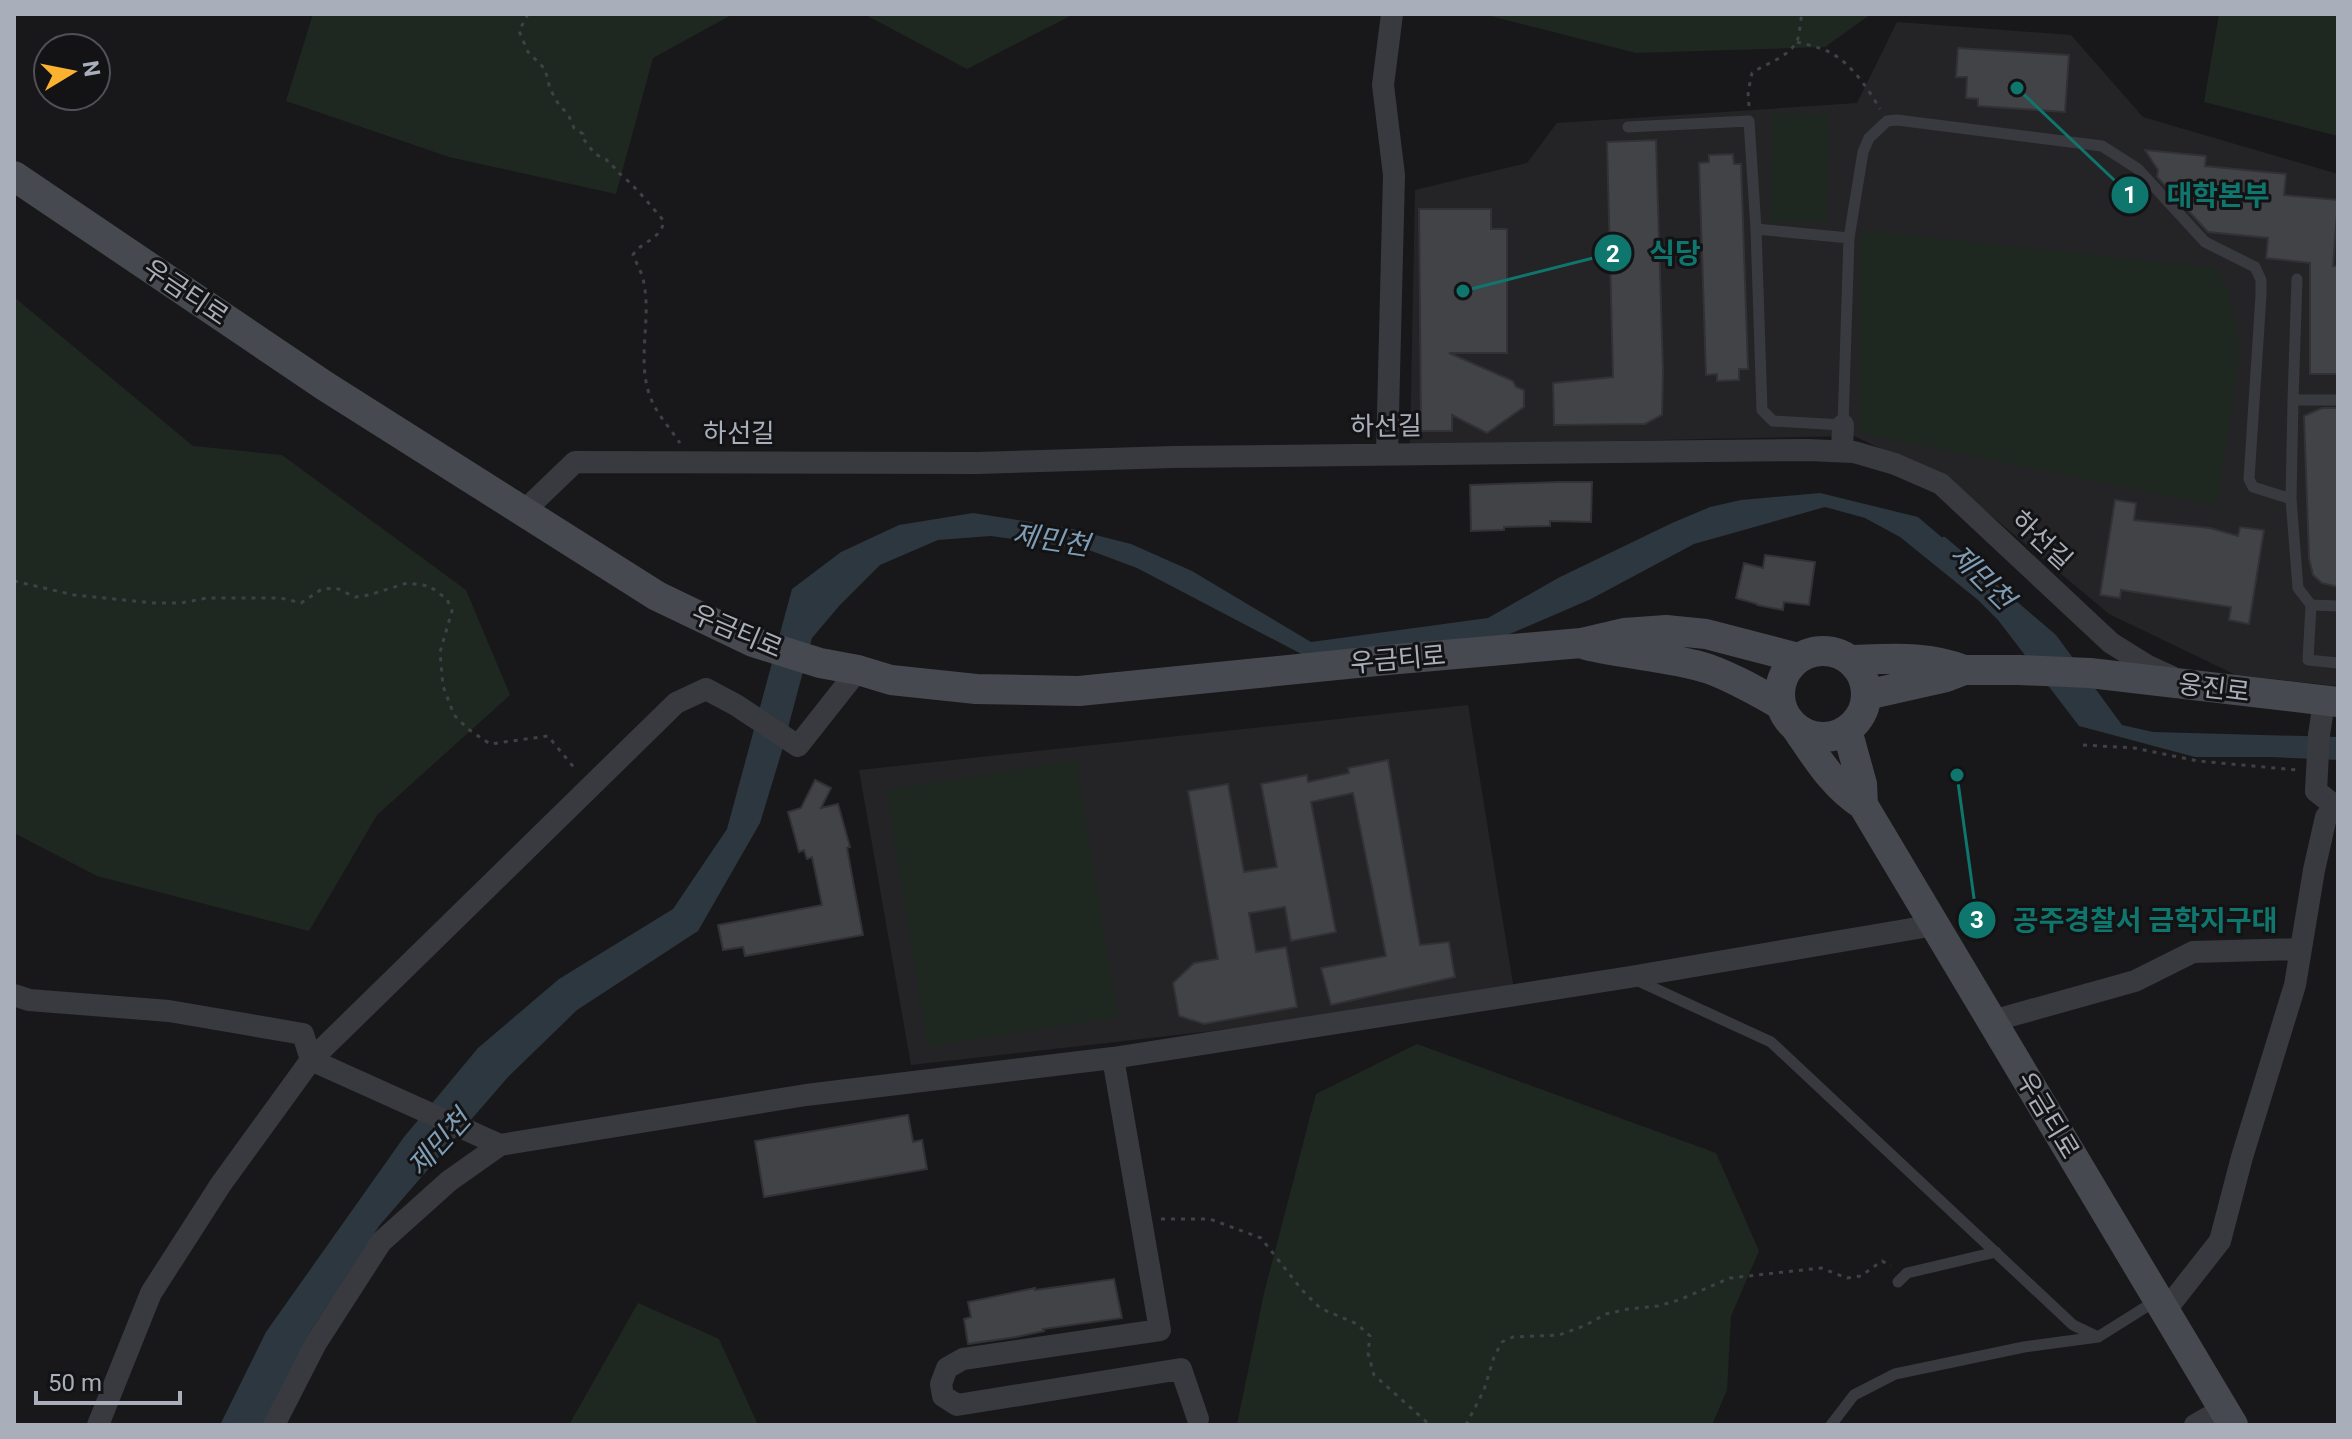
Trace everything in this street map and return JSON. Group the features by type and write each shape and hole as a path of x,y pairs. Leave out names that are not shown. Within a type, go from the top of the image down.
{"main road":[{"name":"우금티로","path":"14,176 325,386 657,596 753,642 820,663 891,680 976,689 1079,691 1581,643 1624,633 1666,630 1706,634 1798,658"},
{"name":"우금티로","path":"1581,643 1614,652 1707,668 1736,680 1788,716 1827,774 1863,805 2228,1417"},
{"path":"1824,650 1838,653 1849,660 1859,669 1866,695 1857,721 1834,736 1808,735 1788,716 1779,692 1782,679 1798,658 1811,652 1824,650"},
{"path":"1849,660 1914,658 1944,662 1964,670"},
{"name":"웅진로","path":"1964,670 2090,673 2331,701"},
{"path":"1866,695 1964,670"},
{"name":"우금티로","path":"1847,730 1862,784 1863,805"}],"street":[{"path":"1387,454 1394,175 1383,85 1392,14"},
{"path":"1842,451 1843,425"},
{"name":"하선길","path":"523,512 575,462 977,463 1387,454 1854,452 1895,464 1941,484 2111,643 2148,666 2191,686"},
{"path":"98,1425 151,1293 221,1184 311,1060 676,703 706,689 798,746 858,670"},
{"path":"2162,1305 2220,1241 2242,1157 2295,985 2326,817 2336,806 2316,791 2319,735 2331,701"},
{"path":"274,1425 316,1343 381,1242 449,1181 500,1145 806,1095 1113,1058 1630,977 1935,925"},
{"path":"1992,1021 2135,981 2193,952 2301,949"},
{"path":"14,995 29,1000 169,1011 303,1034 311,1060 500,1145"},
{"path":"1113,1058 1160,1330 963,1359 947,1368 941,1384 943,1396 957,1405 1181,1369 1198,1419"},
{"path":"2195,1425 2228,1417"}],"lane":[{"path":"1628,127 1749,121 1762,410 1773,421 1843,425 1849,238 1863,152 1869,138 1887,121 1897,120 2102,146 2138,169 2205,242 2255,267 2261,280 2261,295 2249,479 2253,487 2291,499"},
{"path":"1756,229 1849,238"},
{"path":"2297,279 2291,499 2298,588 2311,605 2308,660 2338,663"},
{"path":"2293,400 2338,400"},
{"path":"2311,605 2338,606"},
{"path":"1630,977 1771,1042 2073,1325 2098,1337"},
{"path":"1903,1278 1996,1252"},
{"path":"1831,1425 1854,1395 1895,1374 2024,1347 2098,1337 2162,1305"}],"path":[{"path":"528,14 519,31 528,52 545,69 550,89 574,128 583,134 591,150 614,167 664,221 658,236 635,250 633,255 646,294 644,365 651,400 690,461"},
{"path":"1749,121 1748,92 1752,73 1776,60 1797,42 1802,14"},
{"path":"1797,42 1825,49 1842,61 1868,88 1887,121"},
{"path":"14,581 74,595 181,603 207,598 281,598 301,603 322,589 336,588 355,597 407,583 429,586 447,599 452,611 440,652 443,686 454,715 490,744 548,736 590,785"},
{"path":"2083,745 2134,748 2198,761 2305,771"},
{"path":"1142,1216 1167,1220 1210,1219 1261,1238 1320,1308 1357,1324 1370,1336 1368,1353 1374,1375 1430,1425"},
{"path":"1466,1425 1484,1390 1502,1342 1513,1337 1559,1335 1606,1314 1679,1300 1730,1278 1821,1268 1847,1278 1861,1276 1882,1261 1903,1278"}],"shaded area":[{"path":"313,14 733,14 653,58 616,194 449,157 286,101"},
{"path":"864,14 1074,14 967,69"},
{"path":"1483,14 1871,14 1825,47 1636,53"},
{"path":"2219,14 2338,14 2338,136 2204,102"},
{"path":"1897,22 2071,35 2143,117 2338,174 2338,686 2236,675 2109,614 1951,482 1854,436 1410,445 1415,190 1527,163 1557,123 1857,103"},
{"path":"1772,113 1829,114 1827,222 1771,222"},
{"path":"1860,230 2217,268 2228,288 2240,351 2217,506 1860,433"},
{"path":"14,297 193,446 282,455 466,590 510,695 377,815 309,931 97,876 14,833"},
{"path":"1468,705 1514,990 1212,1031 911,1065 859,770"},
{"path":"1076,760 1118,1017 928,1047 886,790"},
{"path":"1417,1044 1716,1153 1759,1251 1731,1316 1727,1390 1712,1425 1237,1425 1264,1293 1316,1094"},
{"path":"638,1303 719,1339 758,1425 569,1425"}],"water":[{"name":"제민천","path":"1820,493 1918,517 2056,635 2122,725 2153,732 2338,737 2338,760 2195,757 2079,726 1998,620 1978,600 1900,537 1865,518 1825,507 1694,544 1591,599 1496,640 1309,658 1137,568 1086,549 991,536 938,540 880,565 812,638 760,823 698,931 577,1010 508,1077 379,1226 310,1332 264,1425 220,1425 266,1332 404,1137 478,1048 559,979 673,909 727,829 792,589 841,552 899,525 973,513 1068,528 1131,544 1192,571 1311,642 1488,618 1558,578 1710,507 1741,500"}],"building":[{"path":"1958,48 2069,55 2065,112 1978,106 1978,99 1966,98 1967,77 1956,77"},
{"path":"1656,140 1662,415 1645,424 1554,425 1553,383 1613,377 1607,142"},
{"path":"2145,150 2206,156 2205,166 2286,174 2284,195 2338,200 2333,266 2338,266 2338,374 2310,374 2310,263 2266,258 2268,238 2208,232 2157,177 2158,170"},
{"path":"1733,154 1734,164 1741,164 1748,369 1739,369 1739,380 1717,381 1717,374 1706,375 1699,163 1709,162 1709,155"},
{"path":"1419,209 1491,209 1491,229 1507,229 1507,353 1449,353 1513,381 1516,387 1524,390 1524,407 1487,433 1452,415 1452,431 1421,431"},
{"path":"2322,408 2338,408 2338,587 2322,583 2313,575 2309,558 2304,416"},
{"path":"1592,482 1591,522 1550,521 1550,526 1471,531 1470,485"},
{"path":"2115,500 2136,503 2134,520 2210,528 2238,536 2240,527 2264,530 2249,624 2229,620 2231,607 2121,590 2120,598 2100,595"},
{"path":"1765,555 1815,562 1809,605 1784,602 1783,610 1736,598 1744,563 1763,568"},
{"path":"1388,760 1420,945 1449,942 1455,977 1331,1005 1321,968 1386,956 1353,793 1311,802 1336,932 1291,941 1285,907 1249,913 1256,952 1286,947 1297,1007 1204,1024 1179,1016 1173,983 1194,963 1218,959 1188,791 1228,784 1244,872 1277,867 1261,784 1307,775 1308,782 1349,773 1348,768"},
{"path":"815,780 831,788 821,808 838,804 850,847 847,848 863,935 745,956 743,947 723,950 718,925 822,905 812,857 807,859 804,850 799,852 788,812 801,808"},
{"path":"908,1115 913,1142 922,1140 927,1169 764,1197 755,1141"},
{"path":"1114,1279 1122,1318 968,1344 964,1319 971,1317 968,1302 1035,1288"}],"waterway":[{"name":"제민천","path":"1944,540 1978,569"}],"place":[{"name":"대학본부","path":"2017,88"},
{"name":"식당","path":"1463,291"},
{"name":"공주경찰서 금학지구대","path":"1957,775"}]}
